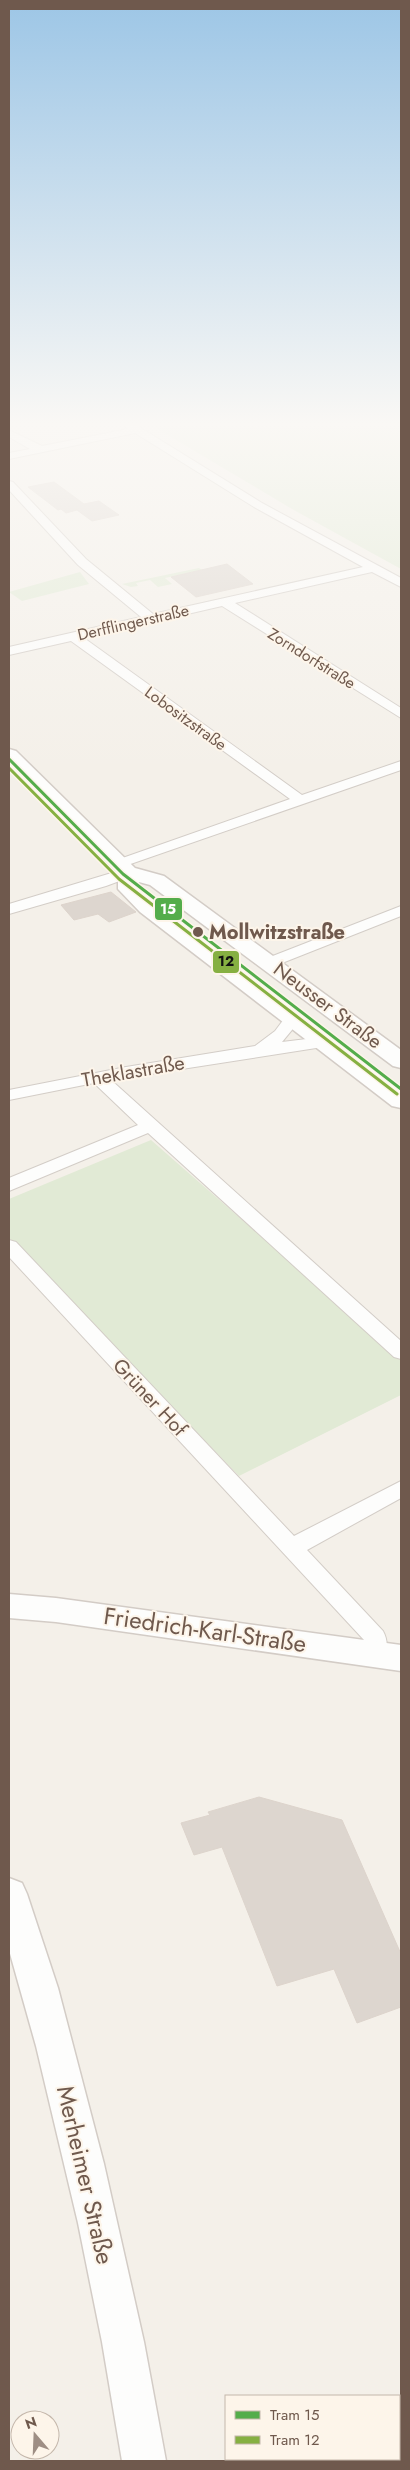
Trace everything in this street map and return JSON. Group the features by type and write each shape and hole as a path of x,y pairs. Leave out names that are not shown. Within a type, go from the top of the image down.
{"main road":[{"name":"Neusser Straße","path":"9,755 123,868 157,880 271,962 401,1061"},
{"name":"Neusser Straße","path":"123,868 129,889 148,907 401,1102"},
{"name":"Friedrich-Karl-Straße","path":"9,1606 56,1610 388,1656"},
{"name":"Merheimer Straße","path":"9,1894 38,1986 86,2170 130,2372 144,2461"}],"street":[{"path":"62,540 82,562 150,618"},
{"path":"323,540 401,583"},
{"name":"Derfflingerstraße","path":"9,651 374,568"},
{"name":"Zorndorfstraße","path":"224,602 401,714"},
{"name":"Lobositzstraße","path":"73,636 300,800"},
{"path":"9,909 101,884 123,868 300,800 401,765"},
{"path":"271,962 401,911"},
{"name":"Theklastraße","path":"259,1050 281,1036 293,1019"},
{"name":"Theklastraße","path":"9,1095 98,1077 259,1050 323,1042"},
{"path":"98,1077 401,1352"},
{"path":"9,1185 150,1126"},
{"name":"Grüner Hof","path":"9,1246 375,1637 388,1656"},
{"path":"291,1548 401,1488"}],"green space":[{"path":"349,540 401,540 401,569"},
{"path":"199,568 202,570 165,578 172,584 158,587 150,580 136,583 138,586 131,587 122,584"},
{"path":"80,572 89,584 22,601 9,592"},
{"path":"151,1140 401,1359 401,1395 239,1476 9,1239 9,1199"}],"building":[{"path":"227,564 253,584 196,597 171,577"},
{"path":"111,892 136,912 109,922 98,914 74,920 61,905"},
{"path":"259,1797 342,1820 401,1954 401,2007 357,2023 334,1969 277,1986 222,1847 194,1855 181,1823 210,1815 208,1812"}],"tram line":[{"name":"15","path":"9,759 123,874 401,1089"},
{"name":"12","path":"9,768 119,879 397,1094"}],"place":[{"name":"Mollwitzstraße","path":"198,932"}]}
